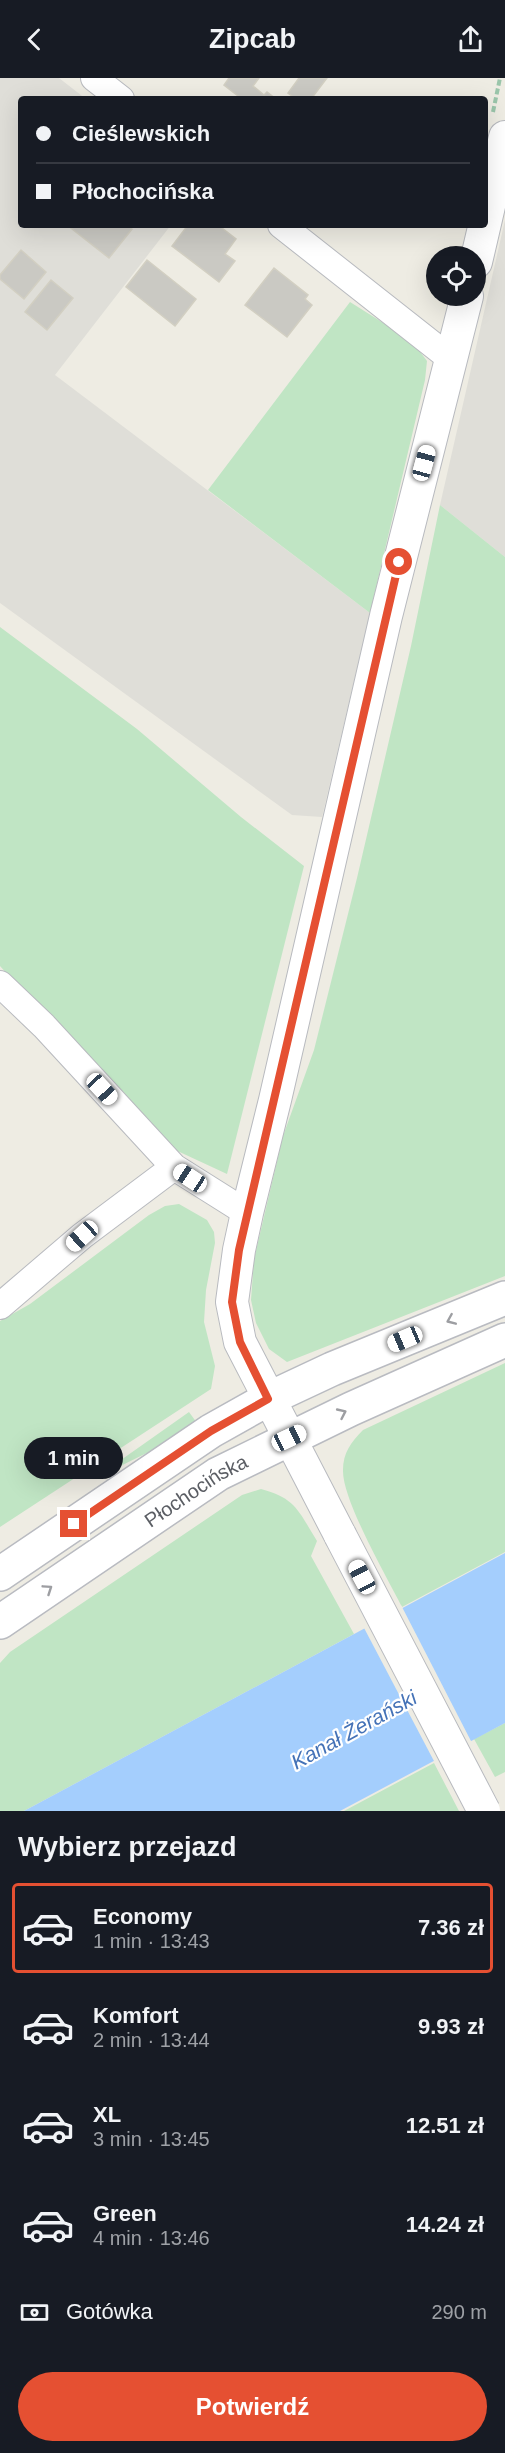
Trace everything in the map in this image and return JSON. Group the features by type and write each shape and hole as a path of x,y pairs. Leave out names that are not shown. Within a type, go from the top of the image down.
{"main road":[{"name":"Płochocińska","path":"0,1574 211,1431 268,1399 332,1369 505,1298"},
{"name":"Płochocińska","path":"0,1622 218,1474 289,1438 505,1340"}],"street":[{"path":"94,78 116,96"},
{"path":"488,210 505,137"},
{"path":"285,228 451,359"},
{"path":"480,246 484,228"},
{"path":"464,306 386,616 247,1213 232,1302 240,1342 268,1399 484,1811"},
{"path":"0,984 44,1026 174,1167 247,1213"},
{"path":"0,1306 82,1236 174,1167"}],"shaded area":[{"path":"0,78 59,78 82,96 18,96 18,228 169,228 55,375 370,613 322,817 292,815 0,603"},
{"path":"505,220 505,557 440,505"}],"green space":[{"path":"350,302 412,341 427,361 425,380 370,613 208,490"},
{"path":"440,505 505,557 505,1276 287,1362 269,1349 256,1323 251,1300 254,1259 283,1136 314,1050 357,878 411,646"},
{"path":"0,627 137,729 241,817 304,866 227,1174 171,1148 113,1092 0,966"},
{"path":"179,1204 207,1220 214,1232 215,1243 206,1290 204,1322 215,1366 211,1389 0,1527 0,1321 30,1304 149,1215 165,1206"},
{"path":"505,1363 505,1552 402,1607 366,1538 350,1500 343,1470 346,1453 351,1443 363,1430"},
{"path":"189,1412 197,1423 159,1447 94,1479"},
{"path":"261,1489 289,1502 306,1522 317,1541 311,1556 354,1634 24,1811 0,1811 0,1663 10,1652 242,1495"},
{"path":"505,1723 505,1772 495,1777 474,1739"},
{"path":"434,1763 459,1811 344,1811"}],"water":[{"name":"Kanał Żerański","path":"505,1553 505,1723 340,1811 24,1811"}],"pier":[{"path":"401,1605 472,1743 435,1763 363,1626"}],"building":[{"path":"229,78 259,78 253,86 264,95 267,92 272,96 238,96 224,85"},
{"path":"299,78 327,78 313,96 292,96 288,93"},
{"path":"71,228 131,228 109,258"},
{"path":"186,228 222,228 236,239 225,254 235,261 219,282 172,246"},
{"path":"21,250 46,272 24,299 0,279 0,275"},
{"path":"147,260 196,299 175,326 126,287"},
{"path":"274,268 308,295 305,299 312,305 287,337 245,305"},
{"path":"51,280 73,298 47,330 25,312"}],"route":[{"path":"74,1524 211,1431 268,1399 240,1342 232,1302 239,1250 399,562"}]}
